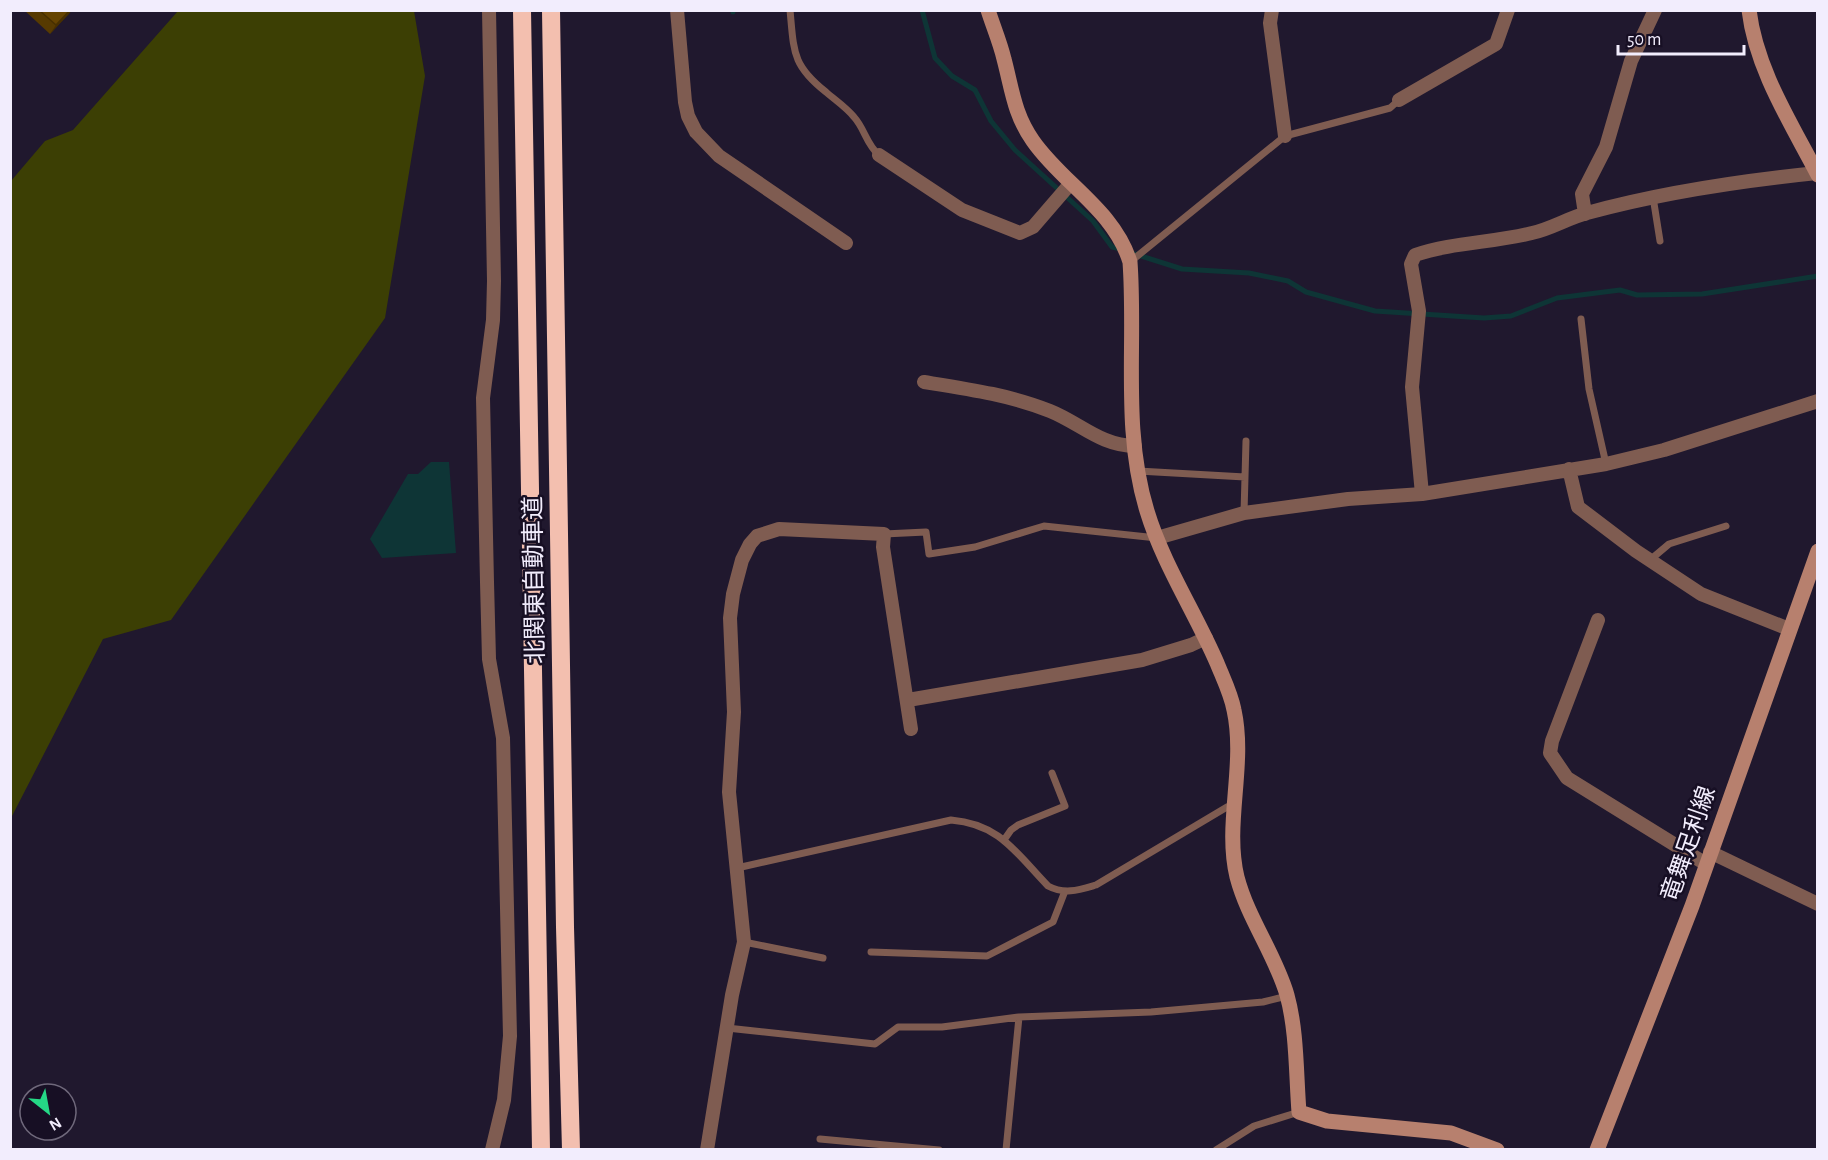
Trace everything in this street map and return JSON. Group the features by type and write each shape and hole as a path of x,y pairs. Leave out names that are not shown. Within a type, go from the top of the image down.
{"highway":[{"name":"北関東自動車道","path":"522,10 541,1149"},
{"name":"北関東自動車道","path":"551,10 564,881 571,1149"}],"street":[{"path":"489,10 494,280 493,320 483,398 489,659 503,738 506,796 510,1036 504,1100 492,1149"},
{"path":"676,10 685,102 696,132 719,156 846,243"},
{"path":"988,10 1020,120 1033,141 1118,233 1130,262 1135,446 1138,471 1147,512 1157,538 1206,638 1228,691 1237,723 1238,760 1235,805 1237,876 1287,996 1295,1054 1299,1112 1306,1117 1327,1121 1451,1133 1497,1149"},
{"path":"1272,10 1270,23 1285,136"},
{"path":"1399,100 1496,44 1508,10"},
{"path":"1585,214 1582,194 1606,147 1631,61 1656,10"},
{"path":"1422,494 1412,387 1419,310 1411,264 1415,255 1442,246 1535,232 1585,214 1653,197 1728,182 1817,174 1763,68 1755,46 1749,10"},
{"path":"879,155 954,206 1020,233 1033,227 1071,183"},
{"path":"924,382 993,393 1027,402 1054,412 1093,436 1122,446 1135,446"},
{"path":"1157,538 1244,513 1348,500 1422,494 1606,464 1664,450 1818,401"},
{"path":"1569,469 1578,507 1650,561 1701,594 1789,629"},
{"path":"707,1149 744,942 729,792 734,712 730,618 733,594 742,560 757,536 779,529 884,534 883,547 911,729"},
{"name":"竜舞足利線","path":"1597,1149 1708,858 1789,629 1816,560"},
{"path":"1598,620 1552,741 1550,753 1567,778 1708,858 1818,904"},
{"path":"908,700 1118,665 1167,654 1206,638"}],"lane":[{"path":"790,10 794,49 802,72 852,114 861,125 869,146 879,155"},
{"path":"1130,262 1285,136 1390,108 1399,100"},
{"path":"1653,197 1660,241"},
{"path":"1581,319 1589,389 1606,464"},
{"path":"1244,513 1246,441"},
{"path":"1138,471 1245,477"},
{"path":"884,534 926,532 929,554 975,547 1044,526 1157,538"},
{"path":"1650,561 1669,544 1726,526"},
{"path":"1004,840 1018,825 1065,806 1052,773"},
{"path":"736,868 951,820 971,822 987,827 1004,840 1048,886 1076,892 1096,885 1227,807 1235,805"},
{"path":"871,952 987,956 1053,922 1065,891"},
{"path":"744,942 823,958"},
{"path":"727,1028 875,1044 898,1028 942,1027 1019,1017 1151,1012 1263,1002 1287,996"},
{"path":"1006,1149 1019,1017"},
{"path":"1216,1149 1254,1126 1299,1112"},
{"path":"820,1139 939,1149"}],"shaded area":[{"path":"178,11 414,11 425,76 385,318 171,620 103,639 11,818 11,181 45,141 73,130"},
{"path":"431,462 449,462 456,553 382,558 370,539 408,474 418,474"}],"building":[{"path":"39,10 70,10 56,25"}],"waterway":[{"path":"922,10 935,58 952,76 975,90 991,121 1015,150 1093,221 1112,247 1121,249"},
{"path":"1135,254 1182,269 1249,273 1288,281 1306,292 1375,311 1484,318 1511,316 1557,298 1620,290 1637,295 1702,294 1818,276"}]}
